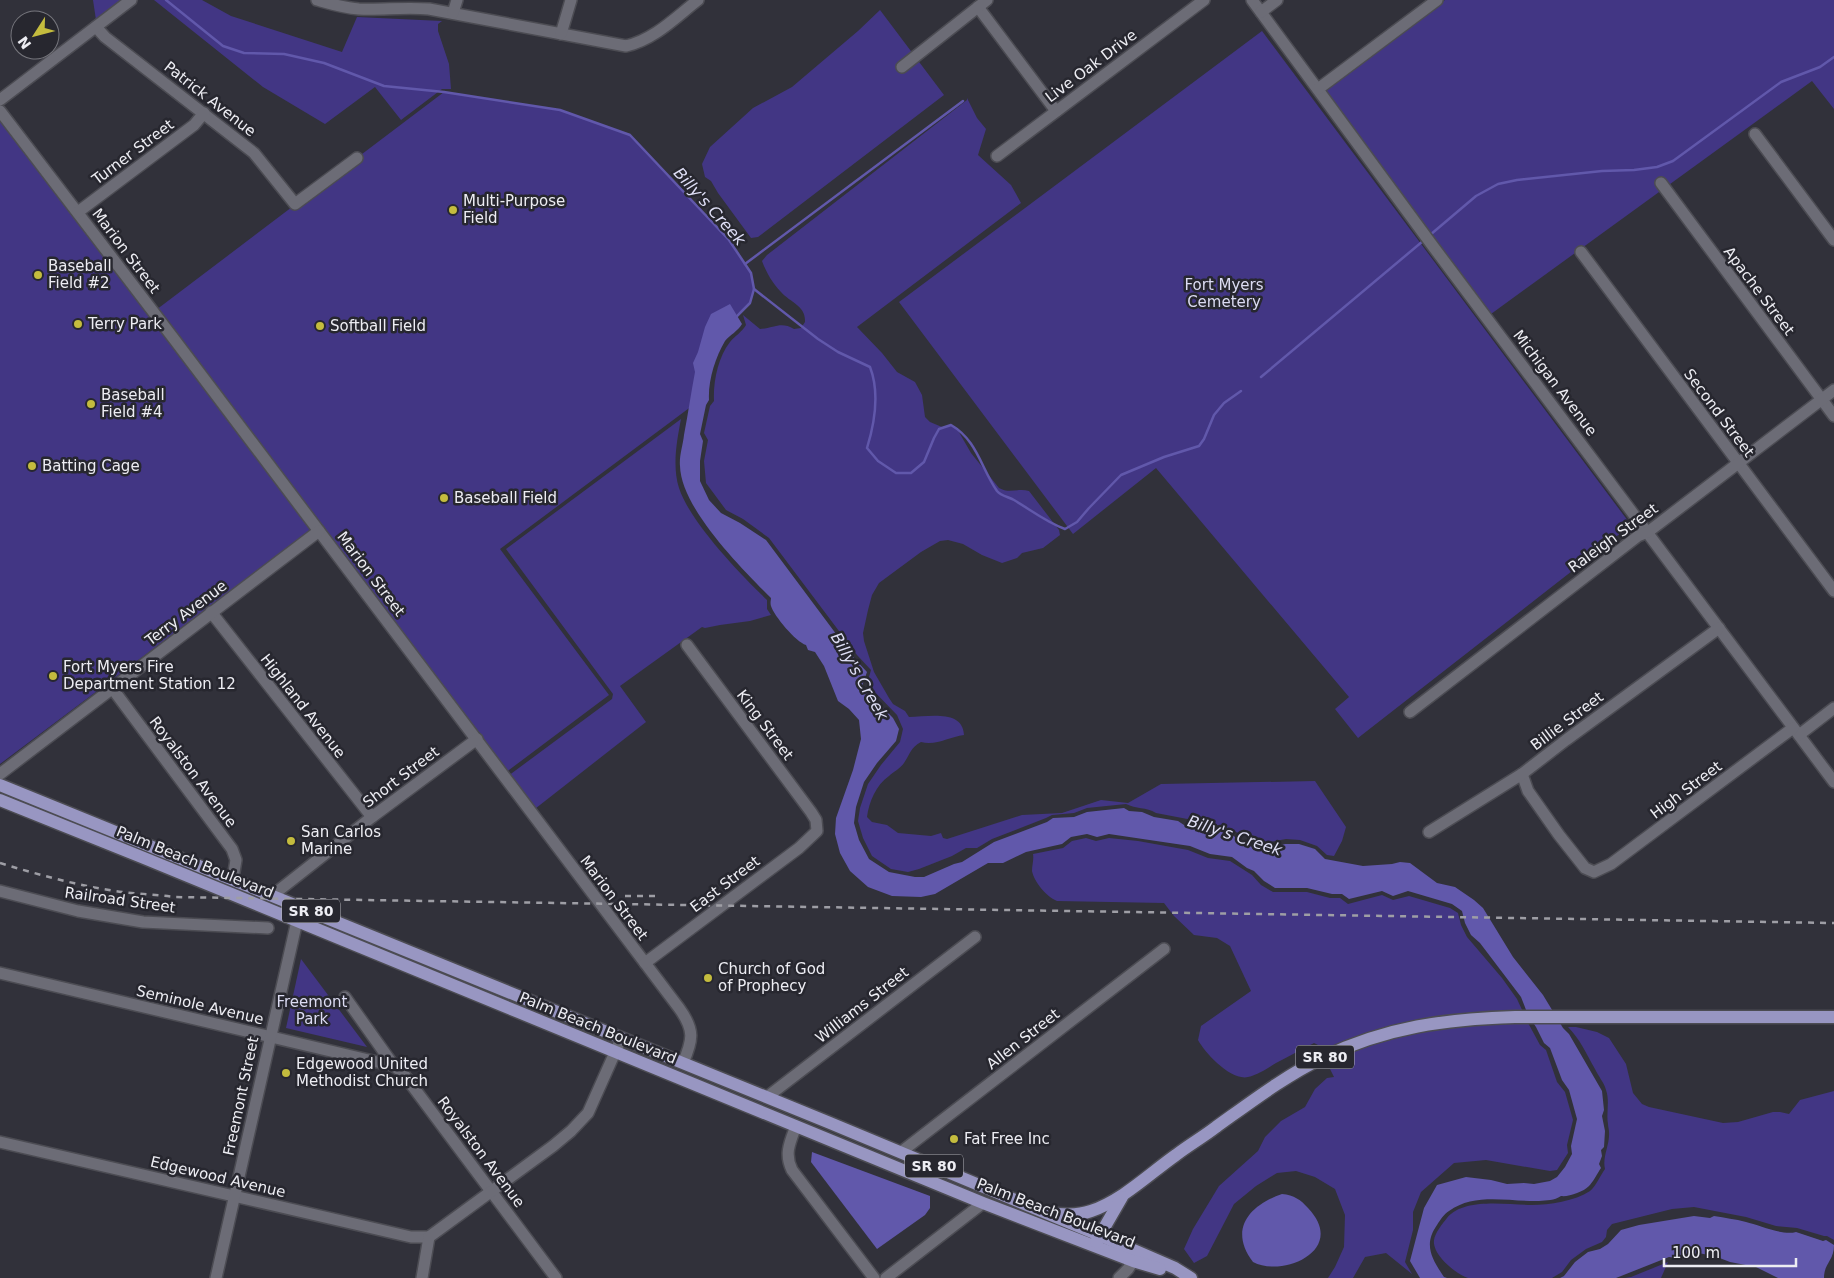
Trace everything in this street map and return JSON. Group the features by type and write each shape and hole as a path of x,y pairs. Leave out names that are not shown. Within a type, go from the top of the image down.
{"main road":[{"name":"Palm Beach Boulevard","path":"0,785 232,878 1039,1210"},
{"name":"Palm Beach Boulevard","path":"0,800 983,1203 1097,1240 1133,1261 1186,1278"},
{"path":"144,858 152,856 209,880 221,881 232,878"},
{"path":"297,921 312,919 379,946 404,949"},
{"name":"SR 80","path":"1039,1210 1072,1215 1092,1211 1123,1194 1269,1089 1324,1057 1365,1040 1408,1028 1470,1018 1572,1016 1834,1017"},
{"path":"868,1155 894,1156 901,1152"},
{"path":"1097,1240 1123,1194"},
{"path":"1039,1210 1097,1240 1175,1268 1190,1278"}],"street":[{"path":"0,100 131,0"},
{"path":"317,0 353,8 415,8 453,13 626,46 638,44 648,38 698,0"},
{"path":"453,13 457,0"},
{"path":"561,34 570,0"},
{"path":"902,67 987,0"},
{"name":"Live Oak Drive","path":"997,156 1204,0"},
{"name":"Michigan Avenue","path":"1252,0 1432,245 1834,782"},
{"path":"1261,12 1277,0"},
{"path":"1318,89 1437,0"},
{"path":"978,8 1056,111"},
{"name":"Patrick Avenue","path":"96,27 105,37 254,153 295,204 357,158"},
{"name":"Marion Street","path":"0,111 687,1018 691,1029 691,1041 683,1064"},
{"name":"Turner Street","path":"78,212 194,125 204,113"},
{"path":"1755,134 1834,240"},
{"name":"Apache Street","path":"1661,183 1834,416"},
{"name":"Second Street","path":"1581,252 1834,592"},
{"name":"Raleigh Street","path":"1410,712 1638,536 1648,532 1834,390"},
{"name":"Terry Avenue","path":"0,774 319,531"},
{"name":"Highland Avenue","path":"211,612 372,817"},
{"name":"Billie Street","path":"1429,832 1522,774 1718,628"},
{"name":"King Street","path":"687,645 811,812 816,820 816,825"},
{"name":"Royalston Avenue","path":"112,688 232,849 236,860 232,878"},
{"name":"High Street","path":"1522,774 1528,791 1558,834 1585,868 1594,872 1611,864 1796,731 1834,708"},
{"name":"Short Street","path":"273,895 372,817 477,739"},
{"name":"East Street","path":"645,962 799,848 817,831 816,825"},
{"name":"Railroad Street","path":"0,891 78,911 143,922 268,928"},
{"name":"Freemont Street","path":"216,1278 297,921"},
{"name":"Williams Street","path":"767,1097 975,937"},
{"name":"Allen Street","path":"901,1152 1164,949"},
{"name":"Seminole Avenue","path":"0,973 351,1054 394,1066"},
{"name":"Royalston Avenue","path":"345,997 394,1066 402,1072 556,1278"},
{"path":"422,1278 430,1236 553,1146 588,1113 621,1038"},
{"path":"796,1126 788,1148 787,1160 792,1170 874,1278"},
{"name":"Edgewood Avenue","path":"0,1142 411,1238 430,1236"},
{"path":"886,1278 983,1203"},
{"path":"1119,1278 1133,1261"}],"green space":[{"path":"93,0 123,0 96,20"},
{"path":"154,0 202,0 231,16 342,52 357,17 442,21 438,24 438,31 449,64 451,89 442,89 401,120 375,87 325,124 263,87"},
{"path":"1445,0 1834,0 1834,109 1812,81 1491,314 1323,90"},
{"path":"880,10 944,95 758,237 751,238 711,181 705,177 702,164 710,147 753,108 792,87"},
{"name":"Fort Myers Cemetery","path":"1262,31 1631,525 1358,738 1335,709 1349,697 1156,468 1073,534 899,302"},
{"path":"444,92 560,110 630,135 729,240 751,273 754,289 750,303 729,321 719,334 704,397 500,549 609,695 505,773 156,310"},
{"path":"967,98 977,118 986,129 978,155 1011,185 1021,203 857,327 897,372 915,382 922,395 925,417 930,422 942,427 950,425 956,427 971,453 999,488 1006,491 1029,491 1059,530 1060,535 1043,548 1022,553 1017,558 1002,563 982,555 963,544 948,540 940,541 921,552 879,583 872,595 863,633 874,672 893,704 905,711 909,717 943,716 951,718 958,721 964,735 932,743 921,742 915,746 903,765 884,780 877,789 871,800 867,817 872,822 887,825 898,833 931,836 941,833 943,838 947,839 1022,815 1062,813 1101,800 1128,803 1161,784 1315,781 1346,827 1342,841 1334,856 1327,855 1317,846 1300,840 1286,839 1264,843 1218,825 1207,825 1203,822 1156,813 1126,804 1087,808 1074,813 1052,815 992,839 977,848 966,848 952,856 908,872 891,869 872,856 863,838 858,821 868,784 900,742 903,729 897,715 867,684 871,670 857,655 769,538 743,519 726,510 706,483 704,461 708,440 704,433 710,406 714,401 715,378 719,362 730,342 746,325 743,315 760,329 781,325 794,329 801,328 805,322 803,312 778,289 762,261 767,255 967,100"},
{"name":"Terry Park","path":"0,113 220,402 216,405 311,530 0,764"},
{"path":"681,419 677,444 676,471 679,488 685,502 717,547 767,600 767,609 771,615 750,621 702,627 620,686 646,722 531,812 508,776 612,699 613,694 506,549"},
{"path":"1086,838 1096,841 1109,838 1138,841 1188,850 1208,858 1230,861 1252,875 1261,885 1273,892 1307,892 1330,898 1340,898 1348,904 1382,895 1393,900 1409,896 1450,908 1458,913 1467,937 1502,978 1517,999 1523,1012 1510,1012 1323,1053 1318,1045 1314,1043 1255,1075 1241,1077 1234,1075 1219,1065 1206,1052 1198,1040 1201,1026 1251,991 1230,946 1217,938 1194,935 1174,916 1164,903 1057,901 1049,896 1038,884 1032,871 1033,854 1063,848 1072,841"},
{"name":"Freemont Park","path":"301,959 367,1047 286,1028"},
{"path":"1527,1021 1540,1045 1546,1050 1557,1082 1565,1092 1573,1120 1567,1145 1568,1153 1557,1170 1550,1171 1486,1160 1454,1163 1421,1192 1413,1212 1413,1230 1405,1262 1412,1274 1386,1253 1365,1257 1353,1278 1328,1278 1344,1247 1345,1215 1335,1189 1315,1177 1296,1171 1277,1173 1256,1186 1234,1204 1207,1256 1194,1263 1184,1249 1193,1229 1219,1186 1258,1151 1265,1137 1281,1121 1305,1107 1315,1089 1327,1078 1334,1077 1326,1061 1366,1045 1433,1027"},
{"path":"1568,1027 1597,1032 1609,1038 1626,1064 1633,1093 1642,1104 1649,1107 1723,1123 1738,1122 1773,1112 1789,1114 1800,1100 1834,1091 1834,1240 1827,1236 1797,1228 1776,1226 1746,1217 1694,1207 1672,1209 1612,1224 1602,1242 1586,1249 1571,1260 1562,1272 1552,1278 1468,1278 1451,1268 1437,1252 1434,1240 1441,1226 1455,1211 1475,1205 1539,1205 1570,1200 1590,1191 1605,1169 1604,1160 1609,1137 1607,1094 1604,1084 1583,1047"},
{"path":"1668,1262 1661,1278 1625,1278 1631,1277"}],"water":[{"path":"730,304 742,324 725,341 713,370 709,400 706,405 700,434 703,441 700,481 709,500 721,513 766,540 854,658 867,672 862,686 893,718 899,729 896,741 864,782 856,807 854,823 859,840 869,859 889,872 924,877 962,862 994,842 1053,818 1074,817 1087,812 1124,808 1129,811 1142,812 1154,817 1178,821 1187,827 1217,829 1232,835 1249,846 1257,848 1270,849 1285,844 1299,844 1315,849 1325,859 1363,866 1400,862 1410,863 1437,883 1455,887 1483,908 1513,957 1543,995 1563,1028 1569,1034 1602,1091 1604,1110 1602,1116 1605,1131 1604,1147 1601,1150 1602,1156 1599,1164 1601,1168 1589,1186 1576,1194 1550,1200 1493,1199 1459,1205 1442,1217 1430,1239 1433,1258 1444,1277 1447,1278 1420,1278 1410,1261 1424,1208 1437,1185 1466,1177 1507,1184 1534,1184 1550,1181 1557,1177 1572,1154 1571,1146 1577,1119 1569,1090 1562,1080 1550,1048 1544,1043 1528,1015 1521,997 1480,943 1471,935 1462,911 1452,904 1408,891 1393,896 1382,891 1349,899 1342,894 1332,894 1307,888 1275,888 1254,871 1232,857 1210,854 1190,846 1109,834 1097,837 1087,834 1071,837 1062,844 1026,852 1003,863 988,863 935,894 921,897 892,896 868,887 850,871 840,853 835,834 836,818 853,770 861,739 859,720 838,701 824,666 815,652 808,650 806,645 786,628 773,610 771,598 729,554 701,518 690,500 683,482 680,458 695,372 693,363 711,314"},
{"path":"812,1152 930,1196 930,1208 925,1215 877,1249 811,1162"},
{"path":"1282,1194 1290,1195 1300,1200 1318,1223 1320,1236 1316,1248 1307,1257 1294,1263 1266,1266 1253,1262 1242,1239 1246,1220 1260,1205"},
{"path":"1694,1216 1734,1219 1785,1233 1796,1232 1823,1241 1826,1240 1834,1245 1834,1250 1824,1273 1824,1278 1778,1278 1756,1267 1699,1253 1677,1258 1669,1257 1616,1278 1560,1278 1564,1276 1575,1262 1588,1252 1600,1249 1608,1244 1621,1230 1639,1225"}],"waterway":[{"name":"Billy's Creek","path":"166,0 223,46 244,53 284,54 324,63 384,86 444,92 560,110 630,135 729,240 751,273 754,289 750,303 735,318"},
{"path":"1430,235 1476,196 1498,184 1517,180 1657,167 1673,161 1781,82 1820,67 1834,57"},
{"path":"745,264 963,101"},
{"path":"1261,377 1423,241"},
{"path":"754,289 818,339 838,352 870,367 876,397 867,448 878,461 896,473 911,473 924,462 939,429 951,425 960,431 973,446 991,482 999,493 1065,529 1077,522 1121,475 1164,457 1199,446 1214,415 1224,403 1241,391"}],"railway":[{"path":"0,863 95,888 174,897 1834,923"},
{"path":"625,896 657,896"}],"place":[{"name":"Multi-Purpose Field","path":"453,210"},
{"name":"Baseball Field #2","path":"38,275"},
{"name":"Terry Park","path":"78,324"},
{"name":"Softball Field","path":"320,326"},
{"name":"Baseball Field #4","path":"91,404"},
{"name":"Batting Cage","path":"32,466"},
{"name":"Baseball Field","path":"444,498"},
{"name":"Fort Myers Fire Department Station 12","path":"53,676"},
{"name":"San Carlos Marine","path":"291,841"},
{"name":"Church of God of Prophecy","path":"708,978"},
{"name":"Edgewood United Methodist Church","path":"286,1073"},
{"name":"Fat Free Inc","path":"954,1139"}]}
